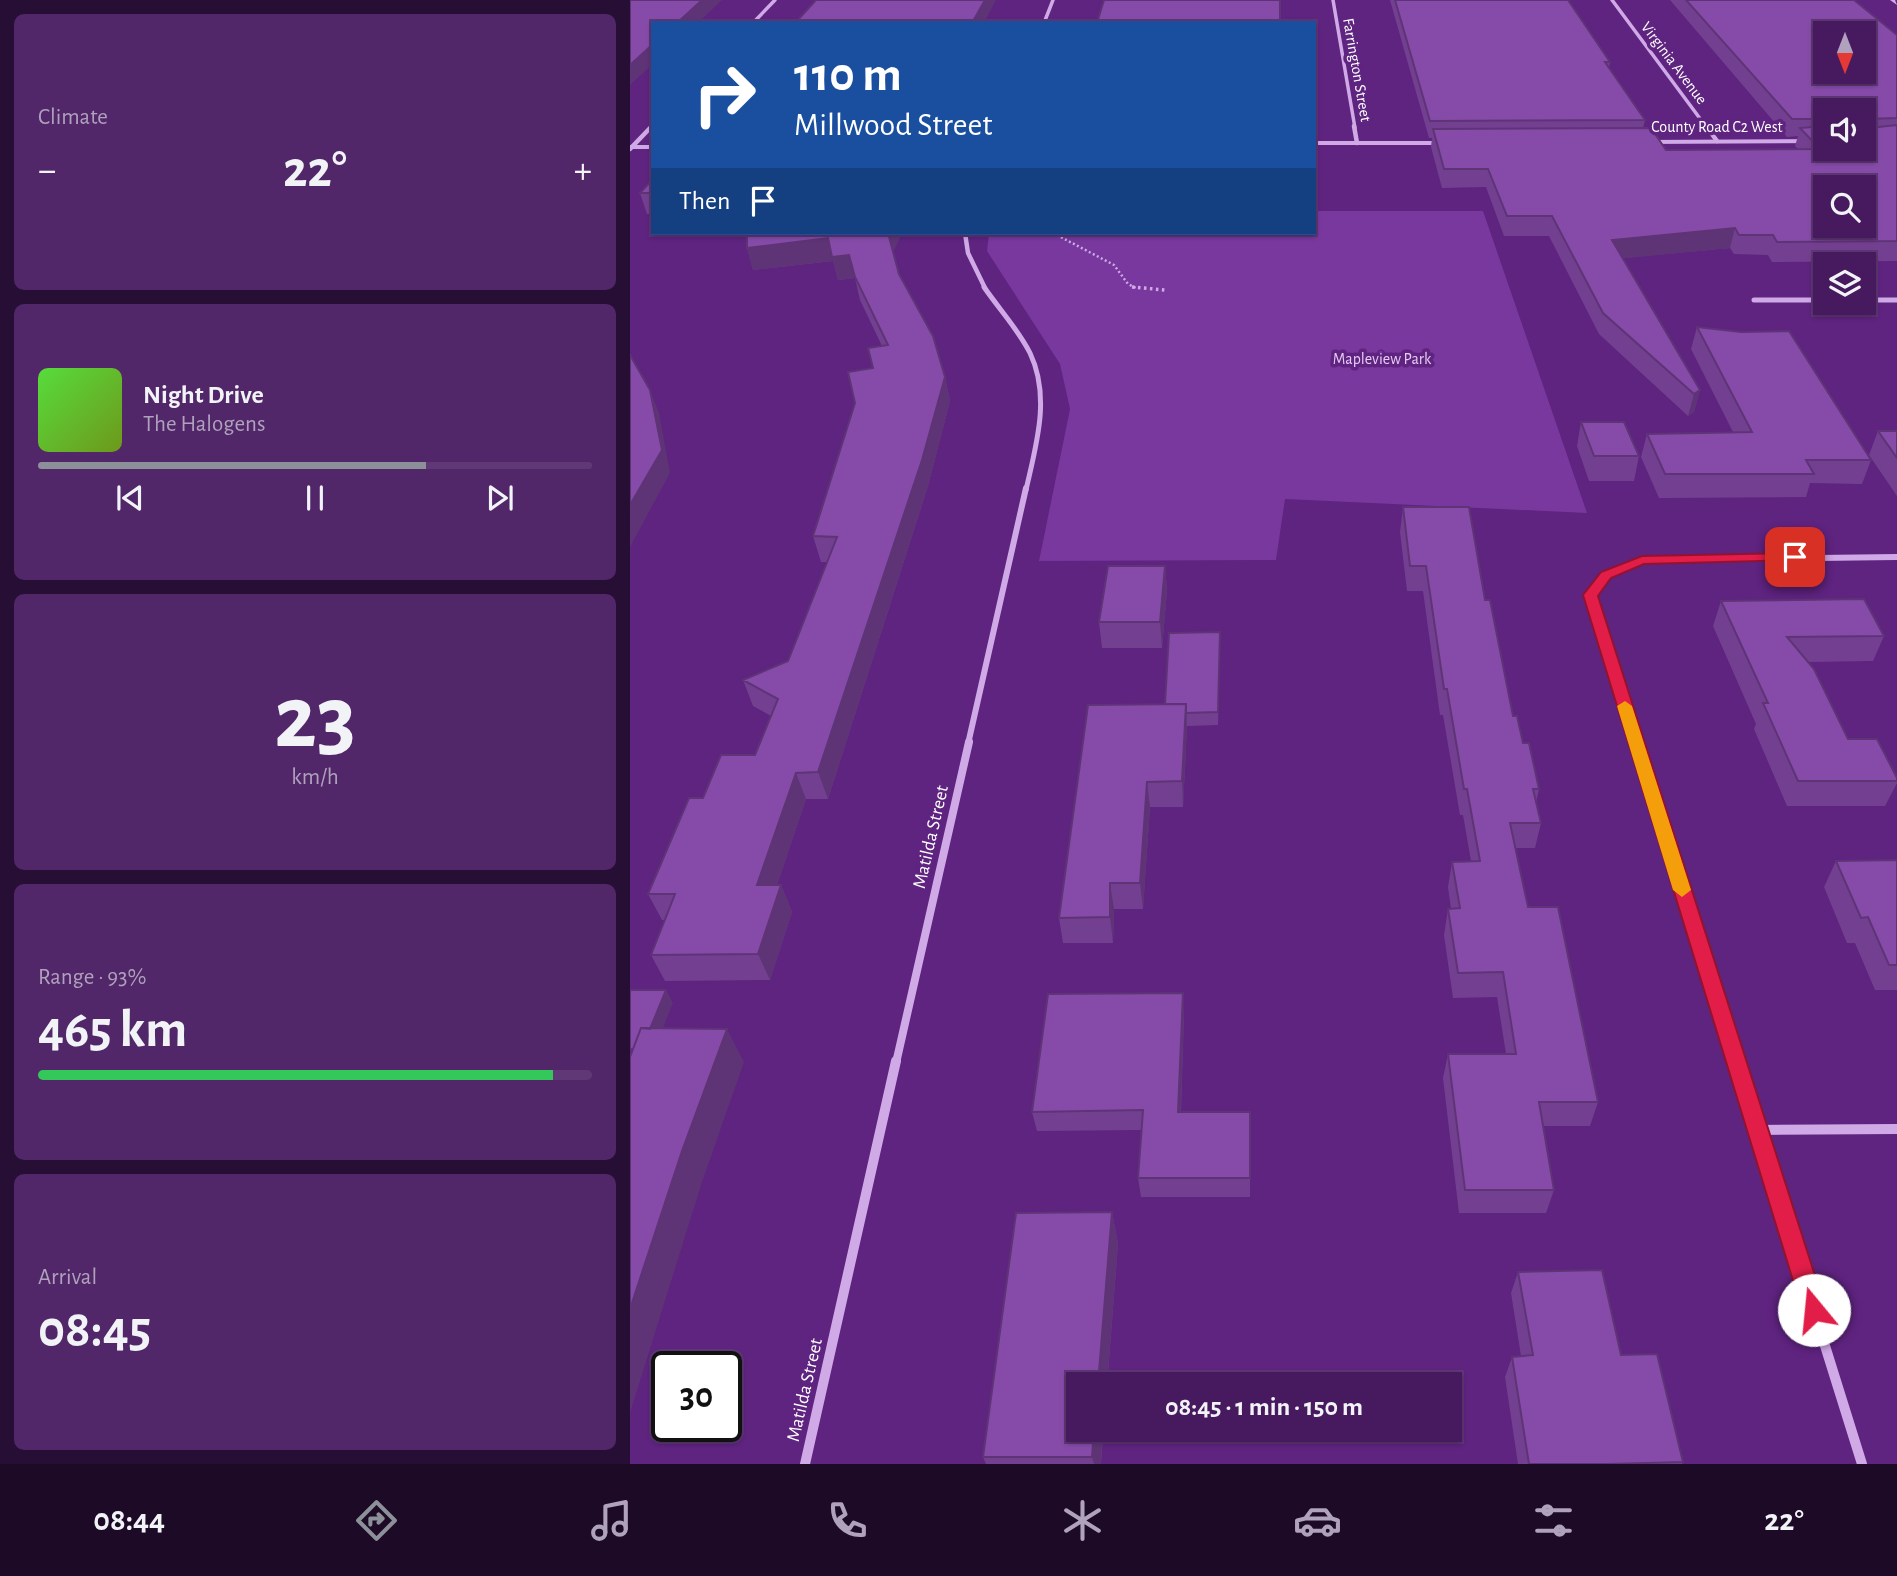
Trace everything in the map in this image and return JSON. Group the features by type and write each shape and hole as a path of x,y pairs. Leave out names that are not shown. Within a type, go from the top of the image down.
{"street":[{"path":"754,21 775,0"},
{"path":"1045,21 1054,0"},
{"name":"Farrington Street","path":"1333,0 1357,143"},
{"name":"Virginia Avenue","path":"1612,0 1717,141"},
{"path":"1892,0 1897,4"},
{"path":"631,148 651,127"},
{"name":"County Road C2 West","path":"1634,142 1813,141"},
{"path":"1316,144 1454,143"},
{"path":"631,148 651,147"},
{"name":"Matilda Street","path":"804,1464 1039,432 1042,398 1036,369 1023,343 977,275 967,256 965,235"},
{"path":"1754,300 1813,300"},
{"path":"1876,300 1897,300"},
{"path":"1862,1464 1590,595 1606,575 1642,560 1897,557"},
{"path":"1758,1130 1897,1129"}],"path":[{"path":"1057,235 1114,265 1135,288 1165,290"}],"green space":[{"name":"Mapleview Park","path":"1316,211 1483,211 1587,513 1285,499 1276,560 1039,561 1070,409 1060,364 987,251 989,235 1316,235"}],"building":[{"path":"630,0 702,0 679,21 651,21 651,46 630,65"},
{"path":"816,0 985,0 973,21 797,21"},
{"path":"1104,0 1280,0 1280,21 1098,21"},
{"path":"1395,0 1568,0 1610,62 1605,62 1645,120 1430,121"},
{"path":"1686,0 1854,0 1897,35 1897,118 1876,119 1876,98 1813,98 1813,119 1792,119"},
{"path":"1897,125 1897,241 1777,242 1773,235 1739,235 1735,228 1612,240 1700,390 1694,394 1603,313 1552,216 1507,216 1488,169 1444,169 1433,129 1651,128 1666,150 1813,149 1813,161 1876,161 1876,127"},
{"path":"1813,127 1813,142 1800,128"},
{"path":"651,181 651,193 640,193"},
{"path":"747,235 889,235 899,274 933,336 945,377 922,460 818,772 796,773 757,885 781,885 758,954 651,955 675,894 648,894 689,798 703,798 721,755 755,755 778,699 743,680 788,661 837,537 813,536 855,403 848,372 873,368 868,348 888,345 855,277 849,255 832,257 828,238 747,248"},
{"path":"1697,327 1741,332 1789,331 1871,460 1806,460 1814,474 1665,474 1647,434 1752,432"},
{"path":"630,355 650,390 662,450 630,505"},
{"path":"1581,422 1624,422 1639,456 1594,456"},
{"path":"1878,431 1897,431 1897,458"},
{"path":"1403,507 1469,507 1485,600 1490,600 1513,716 1517,716 1523,743 1529,743 1539,789 1533,789 1541,823 1510,823 1528,907 1558,907 1598,1102 1539,1102 1554,1190 1465,1190 1448,1054 1516,1054 1503,972 1458,973 1448,909 1460,908 1452,862 1480,861 1467,789 1464,789 1447,689 1444,689 1426,566 1410,566"},
{"path":"1108,566 1165,566 1160,622 1099,622"},
{"path":"1864,599 1884,636 1787,637 1814,669 1848,739 1877,739 1897,781 1798,781 1763,703 1768,703 1721,601"},
{"path":"1220,632 1218,712 1186,713 1186,704 1165,704 1169,633"},
{"path":"1186,704 1182,781 1147,782 1140,883 1110,883 1110,917 1059,918 1088,705"},
{"path":"1897,860 1897,965 1889,965 1868,917 1861,918 1836,861"},
{"path":"630,990 666,990 650,1029 641,1028 633,1049 630,1049"},
{"path":"1183,993 1178,1112 1250,1112 1250,1178 1138,1178 1143,1110 1032,1112 1048,994"},
{"path":"641,1028 727,1029 682,1151 630,1309 630,1057"},
{"path":"1112,1212 1099,1372 1066,1372 1066,1442 1093,1442 1092,1457 983,1457 1016,1213"},
{"path":"1602,1270 1621,1355 1657,1354 1683,1462 1529,1464 1512,1357 1533,1355 1518,1272"}],"slow traffic":[{"path":"1625,706 1682,890"}],"route":[{"path":"1795,557 1642,560 1606,575 1590,595 1814,1310"}]}
